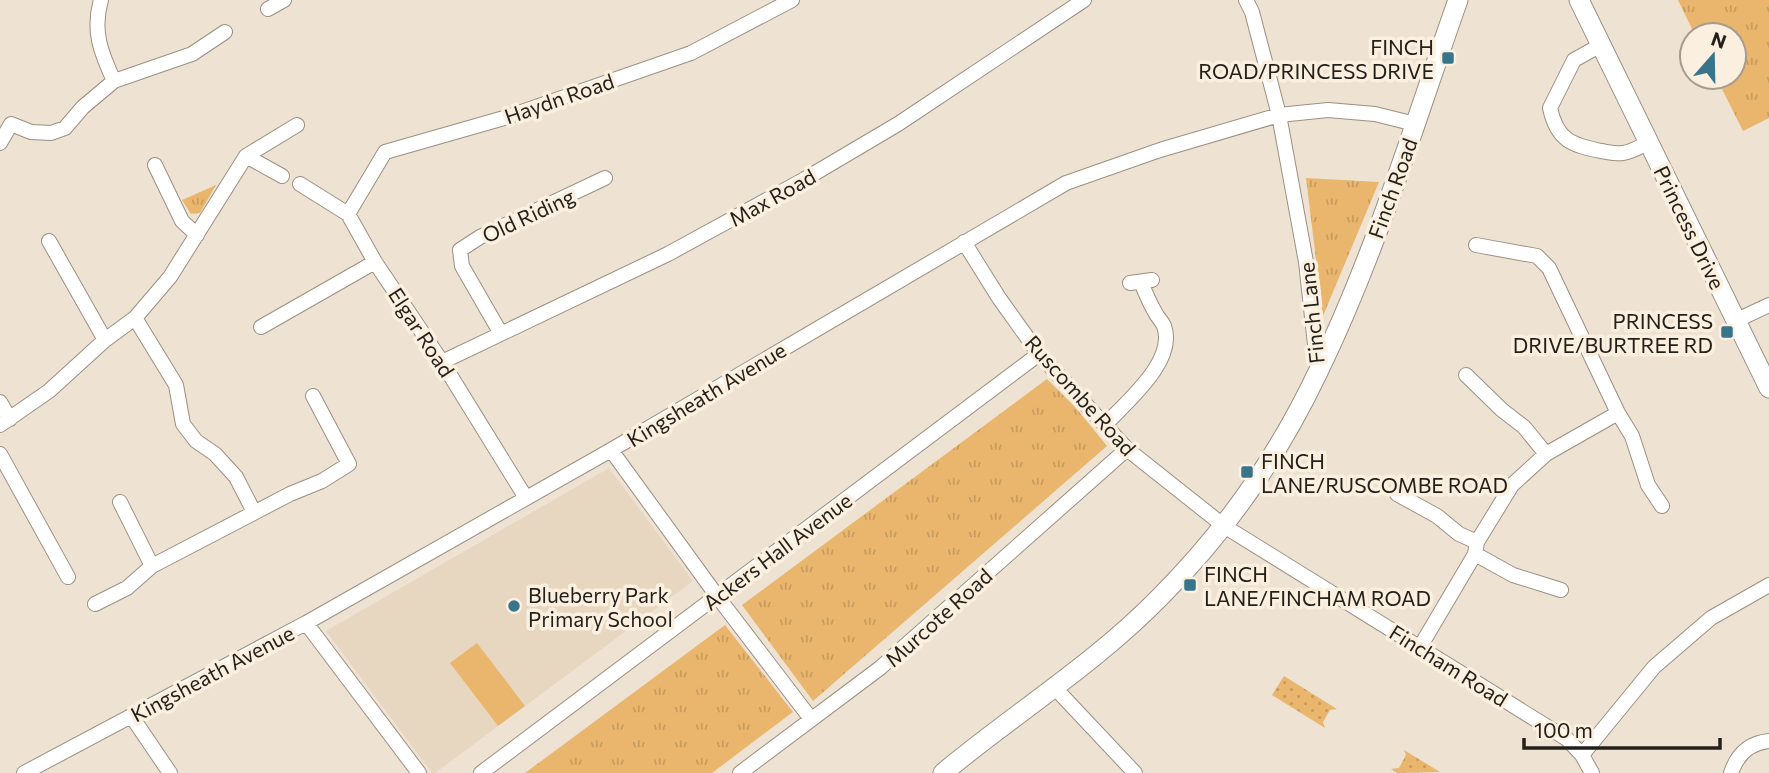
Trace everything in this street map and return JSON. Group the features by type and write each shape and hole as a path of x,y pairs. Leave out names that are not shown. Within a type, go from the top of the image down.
{"street":[{"path":"100,0 96,17 100,51 114,81"},
{"path":"268,9 284,0"},
{"name":"Haydn Road","path":"348,214 385,152 505,118 691,53 792,0"},
{"name":"Max Road","path":"442,362 668,254 805,179 898,124 1084,0"},
{"name":"Finch Lane","path":"943,773 1112,643 1160,598 1224,526 1258,475 1318,373 1306,262 1279,114 1252,12 1246,0"},
{"name":"Finch Road","path":"1318,373 1355,288 1458,0"},
{"name":"Princess Drive","path":"1579,0 1769,388"},
{"path":"0,143 5,121 31,132 51,133 65,128 83,107 114,81 192,54 225,32"},
{"name":"Princess Drive","path":"1601,45 1577,57 1571,64 1550,108 1558,128 1564,138 1573,144 1613,153 1624,153 1649,142"},
{"name":"Kingsheath Avenue","path":"24,773 306,623 611,450 1066,183 1160,150 1279,114 1328,110 1375,114 1415,124"},
{"path":"0,402 5,422 49,391 105,340 135,318 170,277 246,156 297,124"},
{"path":"246,156 282,176"},
{"path":"155,165 182,221 197,236"},
{"name":"Old Riding","path":"500,332 462,267 460,250 480,237 606,178"},
{"name":"Elgar Road","path":"300,184 348,214 375,262 442,362 526,498"},
{"path":"49,241 105,340"},
{"name":"Ruscombe Road","path":"964,242 1039,354 1126,449 1224,526"},
{"path":"1476,245 1537,256 1549,268 1618,413 1632,436 1648,485 1662,506"},
{"path":"261,327 375,262"},
{"path":"1105,425 1150,377 1164,354 1164,323 1157,316 1141,282"},
{"path":"1735,321 1769,305"},
{"path":"135,318 176,384 183,424 196,441 215,454 236,477 254,512"},
{"name":"Ackers Hall Avenue","path":"481,773 1039,354"},
{"path":"1466,375 1502,410 1524,426 1546,454"},
{"path":"95,604 127,587 152,566 290,494 322,481 349,464 313,396"},
{"path":"1420,647 1512,485 1546,454 1618,413"},
{"name":"Murcote Road","path":"740,773 880,668 1126,449"},
{"path":"611,450 811,719"},
{"path":"0,454 68,577"},
{"path":"1398,494 1437,516 1513,575 1562,590"},
{"path":"120,502 152,566"},
{"name":"Fincham Road","path":"1224,526 1567,739 1582,755 1592,773"},
{"path":"1582,755 1654,667 1711,618 1769,585"},
{"path":"306,623 419,773"},
{"path":"1055,688 1135,773"},
{"path":"132,717 170,773"},
{"path":"1716,766 1731,772 1747,748 1769,741"}],"shaded area":[{"name":"Blueberry Park Primary School","path":"609,468 693,581 432,773 326,631"}],"green space":[{"path":"1678,0 1769,0 1769,118 1743,131 1723,91 1748,91 1748,21 1688,21"},
{"path":"1306,178 1379,182 1323,316"},
{"path":"216,185 200,213 191,214 182,200"},
{"path":"1047,379 1076,408 1107,446 813,701 742,605"},
{"path":"725,625 793,712 712,773 525,773"},
{"path":"477,643 525,706 498,726 450,663"},
{"path":"1284,676 1337,709 1330,710 1323,722 1325,728 1272,695"},
{"path":"1404,750 1440,772 1397,773 1391,769 1399,768 1406,755"}],"place":[{"name":"FINCH ROAD/PRINCESS DRIVE","path":"1448,58"},
{"name":"PRINCESS DRIVE/BURTREE RD","path":"1727,332"},
{"name":"FINCH LANE/RUSCOMBE ROAD","path":"1247,472"},
{"name":"FINCH LANE/FINCHAM ROAD","path":"1190,585"},
{"name":"Blueberry Park Primary School","path":"514,606"}]}
